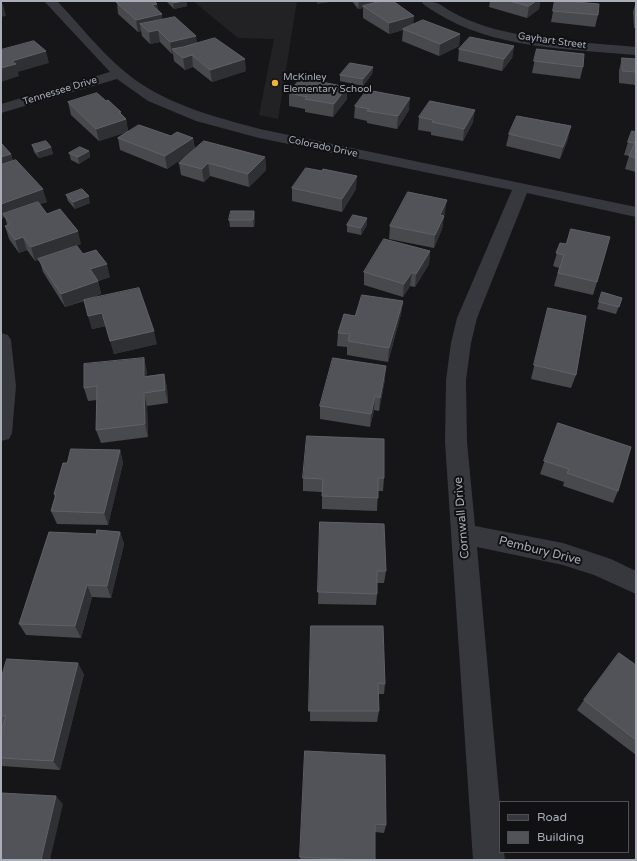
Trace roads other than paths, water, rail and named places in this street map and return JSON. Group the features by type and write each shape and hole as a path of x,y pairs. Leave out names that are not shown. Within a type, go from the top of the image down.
{"street":[{"name":"Colorado Drive","path":"50,1 119,74 153,98 201,118 259,134 636,212"},
{"name":"Gayhart Street","path":"427,1 439,10 477,27 528,40 636,51"},
{"name":"Tennessee Drive","path":"1,109 119,74"},
{"name":"Cornwall Drive","path":"489,860 456,442 456,380 468,318 521,187"},
{"path":"1,340 5,359 6,399 1,433"},
{"name":"Pembury Drive","path":"464,534 563,554 602,567 636,583"}],"place":[{"name":"McKinley Elementary School","path":"275,83"}]}
